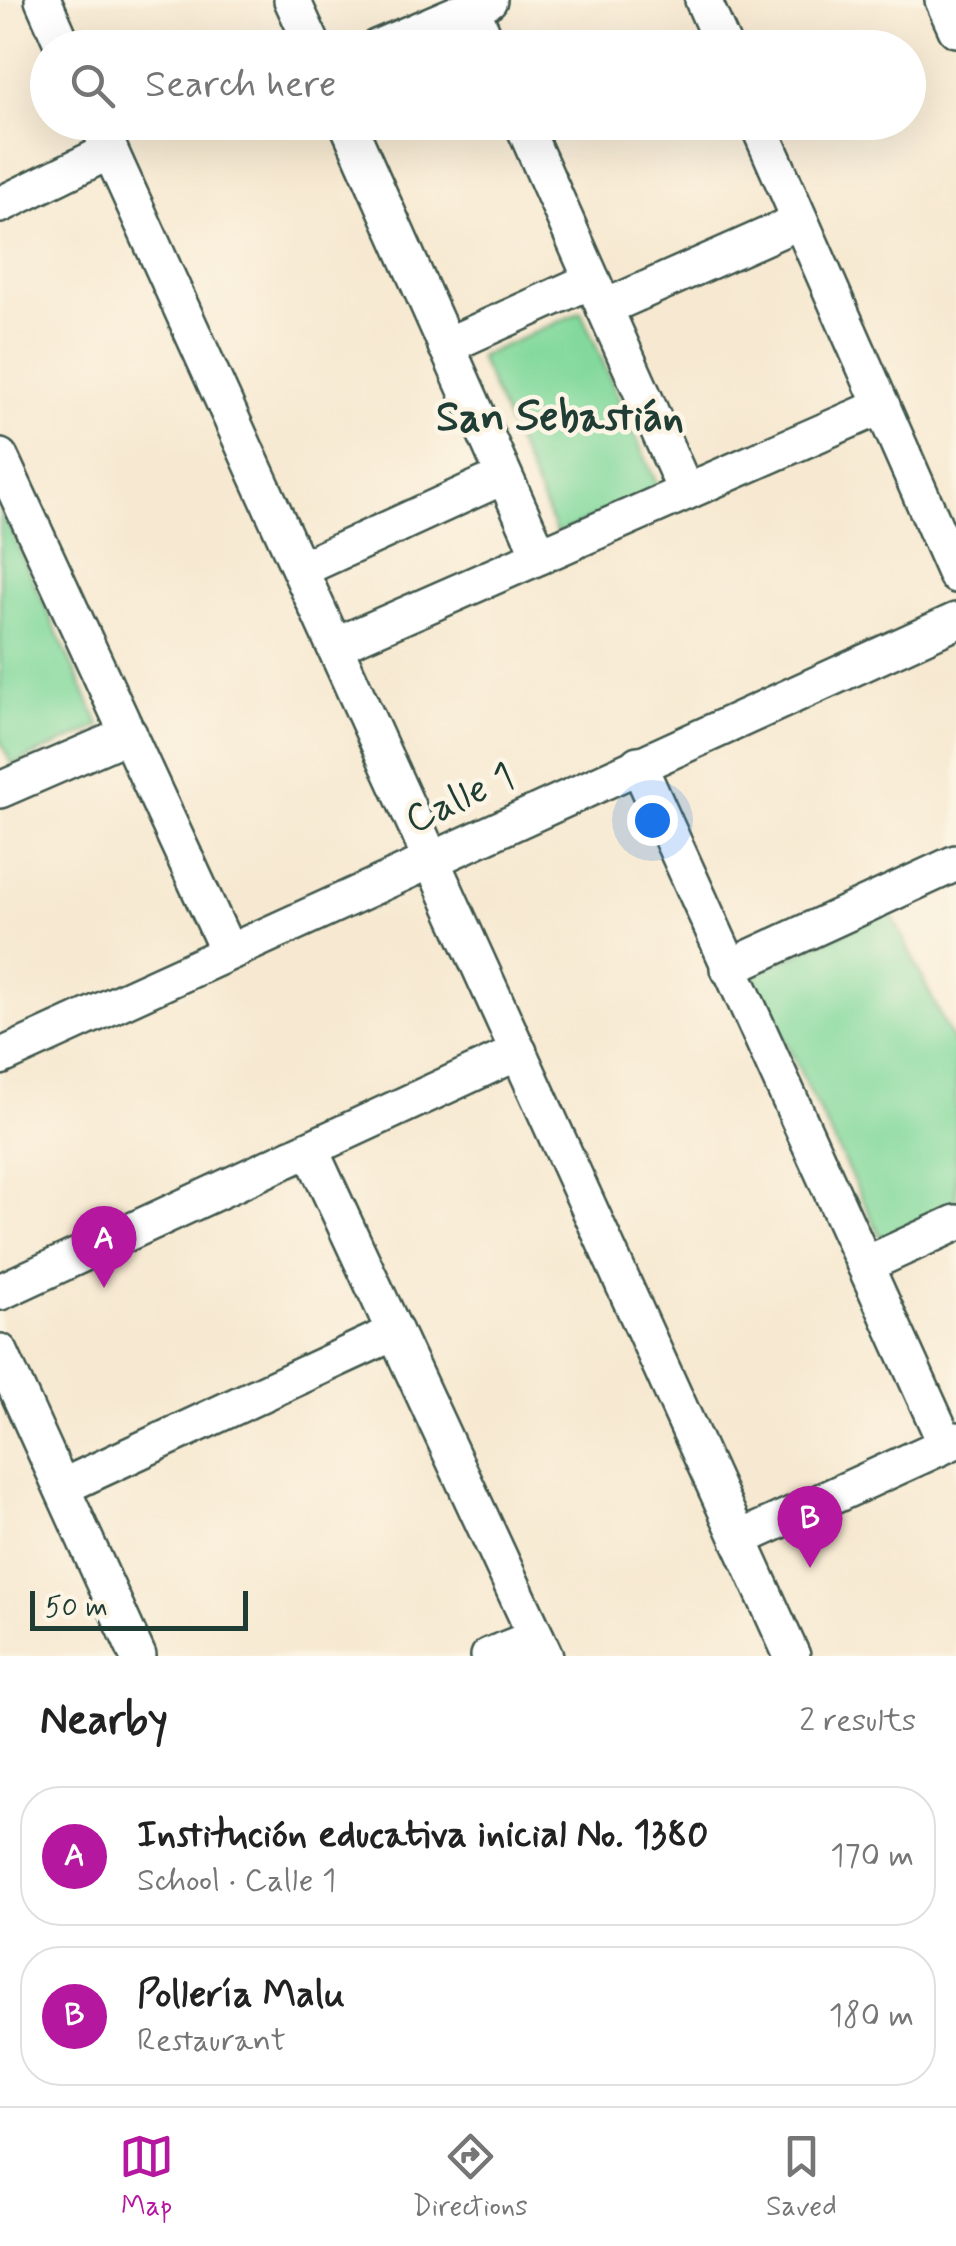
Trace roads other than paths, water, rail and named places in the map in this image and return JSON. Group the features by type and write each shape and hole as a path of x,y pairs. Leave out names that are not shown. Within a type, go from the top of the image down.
{"street":[{"path":"43,0 56,30"},
{"path":"292,0 306,30"},
{"path":"703,0 716,30"},
{"path":"942,0 956,30"},
{"path":"419,30 480,4 485,30"},
{"path":"0,205 98,140"},
{"path":"104,140 792,1656"},
{"path":"356,140 540,556"},
{"path":"530,140 686,492"},
{"path":"765,140 956,575"},
{"path":"446,346 800,221"},
{"path":"336,646 882,406"},
{"path":"0,457 228,951"},
{"path":"300,569 504,476"},
{"name":"Calle 1","path":"0,1057 956,620"},
{"path":"0,790 130,734"},
{"path":"638,764 728,968 951,1442 739,1538"},
{"path":"728,968 956,863"},
{"path":"0,1292 519,1052"},
{"path":"310,1148 540,1646 488,1656"},
{"path":"866,1265 956,1222"},
{"path":"62,1487 394,1332"},
{"path":"0,1352 138,1656"}],"place":[{"name":"Institución educativa inicial No. 1380","path":"104,1288"},
{"name":"Pollería Malu","path":"810,1568"}],"district":[{"name":"San Sebastián","path":"560,418"}]}
